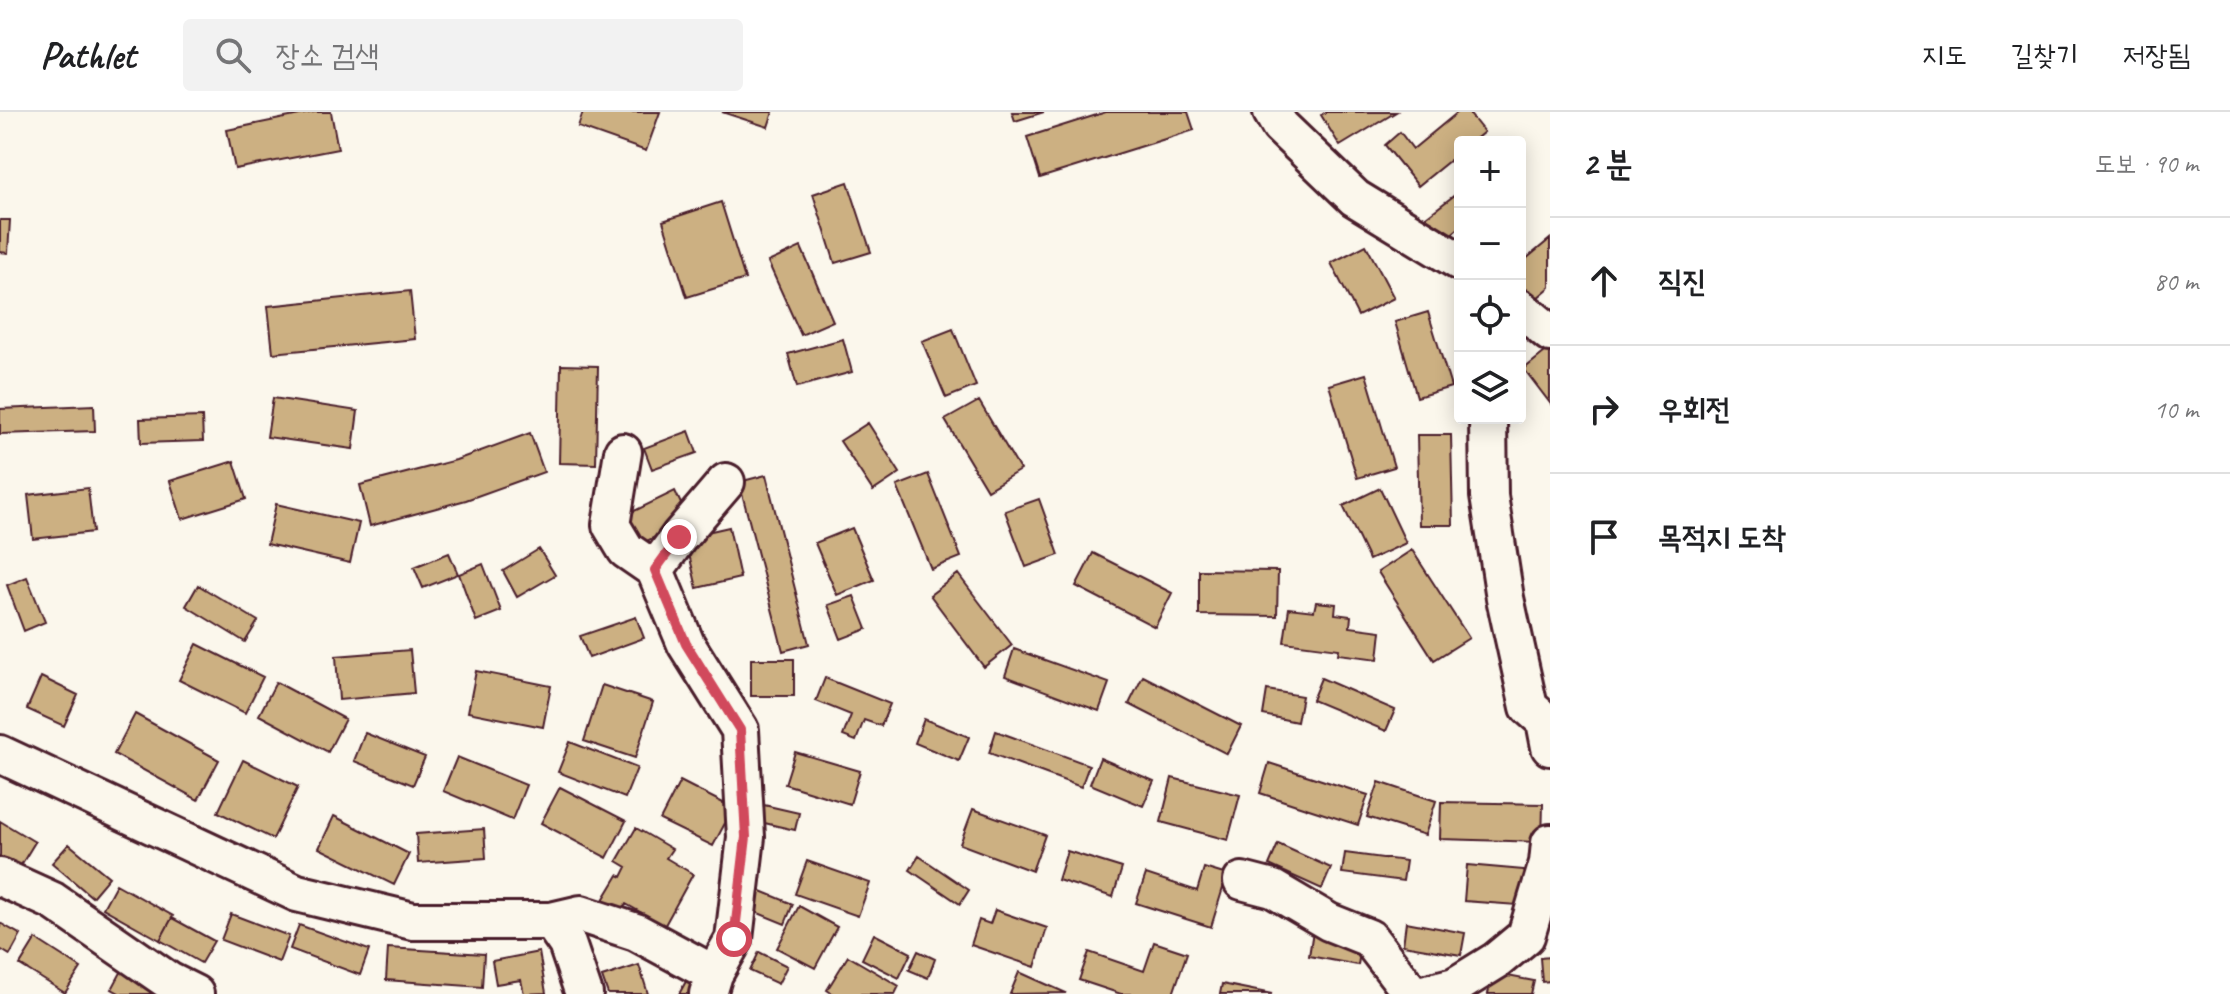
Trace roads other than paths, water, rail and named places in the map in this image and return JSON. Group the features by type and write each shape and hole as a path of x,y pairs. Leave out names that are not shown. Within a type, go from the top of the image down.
{"street":[{"path":"1272,112 1280,126 1355,198 1454,258"},
{"path":"1526,315 1542,335"},
{"path":"1488,424 1489,496 1505,598 1529,707 1545,721 1550,747"},
{"path":"0,754 297,893 413,921 551,921 581,914 636,932 711,984 734,939 746,837 740,730 686,644 655,570 626,550 611,525 623,452"},
{"path":"655,570 726,482"},
{"path":"1423,994 1455,986 1497,960 1526,936 1548,863 1550,843"},
{"path":"0,877 53,901 169,981 195,994"},
{"path":"1242,881 1273,889 1329,922 1369,938 1412,994"},
{"path":"551,921 567,944 584,994"}]}
